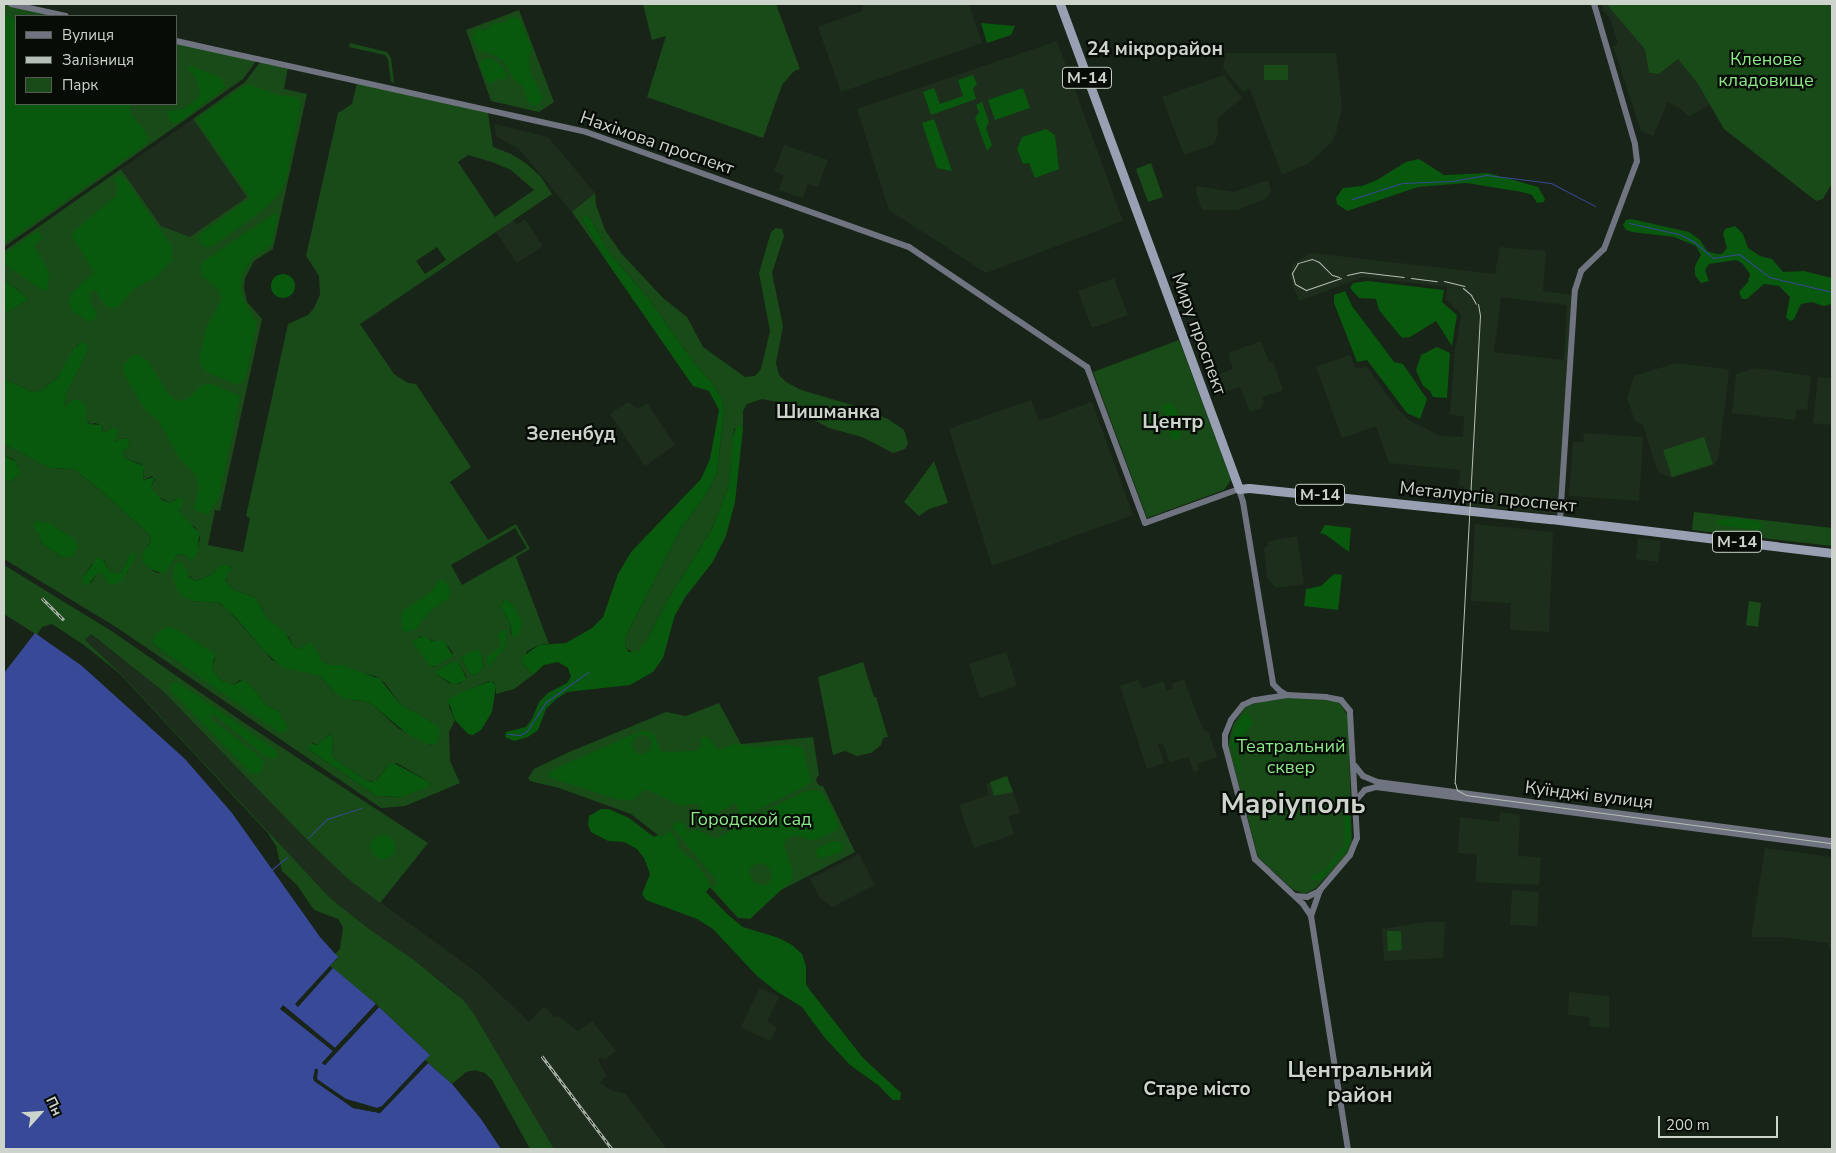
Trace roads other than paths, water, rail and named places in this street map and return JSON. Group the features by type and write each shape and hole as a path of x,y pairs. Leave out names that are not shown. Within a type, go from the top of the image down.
{"highway":[{"name":"Миру проспект","path":"1060,4 1239,489"},
{"name":"Металургів проспект","path":"1239,489 1249,488 1560,520 1832,553"}],"main road":[{"path":"11,4 61,15"},
{"path":"1560,520 1575,290 1581,271 1604,249 1637,161 1635,144 1594,4"},
{"name":"Нахімова проспект","path":"178,41 586,132 893,240 908,247 1089,369 1145,523"},
{"name":"Металургів проспект","path":"1145,523 1239,489"},
{"name":"Миру проспект","path":"1239,489 1243,502 1273,684"},
{"path":"1263,697 1269,693 1273,684 1280,691 1287,694"},
{"path":"1311,916 1320,890 1353,850 1357,832 1351,716 1344,702 1332,698 1287,694 1263,697 1246,703 1236,712 1226,729 1225,745 1255,859 1306,907 1311,916 1348,1149"},
{"name":"Куїнджі вулиця","path":"1354,760 1360,774 1374,782 1832,841"},
{"name":"Куїнджі вулиця","path":"1356,800 1364,790 1376,787 1832,846"},
{"path":"1294,895 1307,897 1320,890"}],"water":[{"path":"35,633 82,666 185,759 232,813 320,937 338,957 295,1004 298,1007 333,968 376,1004 335,1048 283,1006 281,1009 333,1051 322,1063 325,1065 379,1007 430,1055 382,1107 377,1108 346,1099 316,1079 318,1070 313,1078 353,1108 380,1113 428,1063 452,1084 481,1119 501,1149 4,1149 4,673"}],"waterway":[{"path":"1352,199 1402,183 1452,181 1486,175 1551,183 1595,206"},
{"path":"1629,223 1679,234 1693,241 1713,258 1739,254 1769,277 1832,292"},
{"path":"508,734 520,735 527,731 546,702 588,672"},
{"path":"308,838 327,819 361,808"},
{"path":"271,870 287,857"}],"tram line":[{"path":"1339,277 1332,275 1319,262 1312,259 1298,263 1292,273 1295,284 1306,290 1341,278"},
{"path":"1347,275 1361,272 1404,277"},
{"path":"1411,278 1437,281"},
{"path":"1444,281 1464,286"},
{"path":"1463,288 1471,295 1476,304"},
{"path":"1478,304 1480,315 1455,783 1457,790 1466,795 1832,843"}],"railway":[{"path":"42,598 64,620"},
{"path":"542,1056 612,1149"}],"district":[{"name":"24 мікрорайон","path":"1155,50"},
{"name":"Шишманка","path":"828,413"},
{"name":"Центр","path":"1173,421"},
{"name":"Зеленбуд","path":"571,435"},
{"name":"Маріуполь","path":"1293,804"},
{"name":"Центральний район","path":"1360,1082"},
{"name":"Старе місто","path":"1197,1090"}],"park label":[{"name":"Кленове кладовище","path":"1766,70"},
{"name":"Театральний сквер","path":"1291,758"},
{"name":"Городской сад","path":"751,819"}]}
